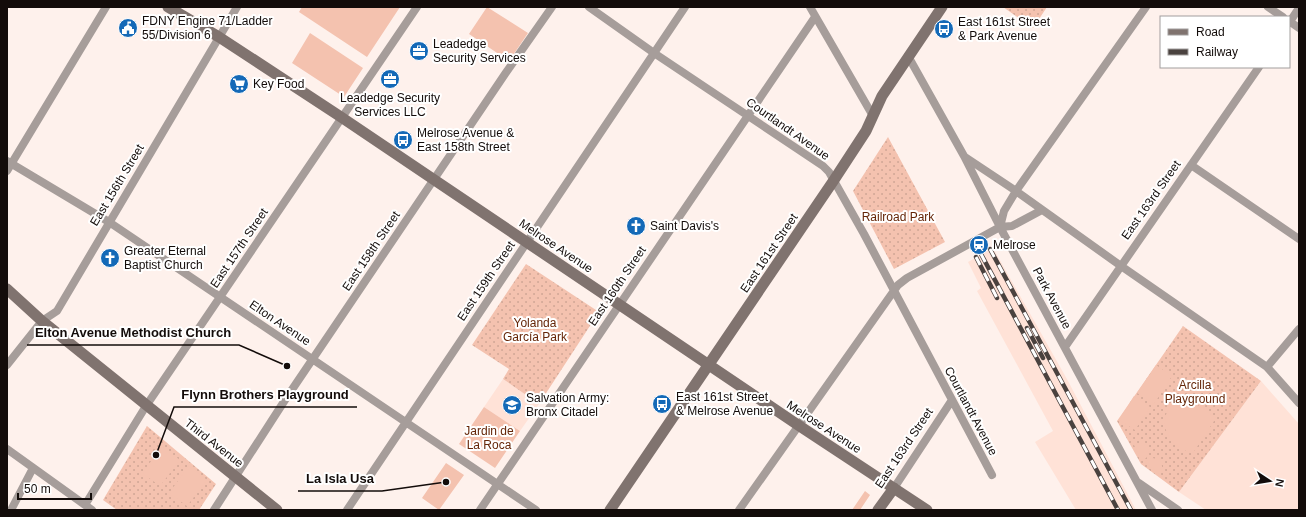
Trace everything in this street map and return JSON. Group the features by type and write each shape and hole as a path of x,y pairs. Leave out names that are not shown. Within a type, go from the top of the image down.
{"main road":[{"name":"Melrose Avenue","path":"168,7 219,37 341,117 619,305 927,510"},
{"name":"East 161st Street","path":"610,510 834,180 873,116 882,96 942,7"},
{"name":"Third Avenue","path":"7,289 42,322 277,510"},
{"name":"East 163rd Street","path":"878,510 894,488"}],"street":[{"path":"8,165 106,7"},
{"name":"East 156th Street","path":"7,365 42,322 57,311 237,7"},
{"name":"East 157th Street","path":"88,508 146,406 417,7"},
{"name":"East 158th Street","path":"214,510 235,475 552,7"},
{"name":"Courtlandt Avenue","path":"589,7 654,53 823,166 834,180 992,475"},
{"name":"East 159th Street","path":"347,510 685,7"},
{"path":"810,7 873,116"},
{"path":"1000,227 1004,211 1016,191 1146,7"},
{"path":"1268,7 1281,16"},
{"path":"1290,19 1299,8"},
{"name":"East 160th Street","path":"480,510 815,17"},
{"path":"1290,22 1299,28"},
{"name":"Park Avenue","path":"908,56 964,156 1000,227 1152,510"},
{"name":"East 163rd Street","path":"1065,347 1258,68"},
{"path":"964,156 1267,367 1299,403"},
{"name":"Elton Avenue","path":"8,165 109,222 536,510"},
{"path":"1192,165 1299,239"},
{"path":"739,510 894,290 907,278 1000,227 1012,226 1042,210"},
{"path":"1267,367 1299,329"},
{"name":"East 163rd Street","path":"894,488 952,400"},
{"path":"7,449 88,508"},
{"path":"11,510 33,468"},
{"path":"1138,482 1178,510"}],"shaded area":[{"path":"993,248 1068,381 1136,510 1076,510 1035,442 1053,431 977,291 981,288 968,262"},
{"name":"Salvation Army: Bronx Citadel","path":"503,379 539,404 520,431 484,407"},
{"path":"1261,381 1299,424 1299,510 1206,510 1179,492"}],"green space":[{"path":"302,7 400,7 367,57 299,12"},
{"path":"487,7 528,33 509,61 469,34"},
{"path":"1003,7 1047,7 1033,28"},
{"path":"310,33 363,68 344,97 292,63"},
{"name":"Railroad Park","path":"888,137 945,242 894,269 853,191"},
{"name":"Yolanda García Park","path":"526,264 599,312 539,404 503,379 509,369 472,345"},
{"name":"Arcilla Playground","path":"1183,326 1261,381 1179,492 1141,464 1117,421"},
{"path":"1156,365 1172,376 1154,404 1137,393"},
{"path":"1182,394 1216,418 1193,453 1182,449 1174,443 1168,436 1165,428 1165,419 1168,410 1173,402"},
{"path":"1134,396 1150,407 1135,430 1119,420"},
{"name":"Jardin de La Roca","path":"484,407 520,431 495,468 459,444"},
{"path":"147,426 216,484 199,510 117,510 103,500"},
{"path":"1139,443 1147,446 1148,451 1147,457 1142,461 1134,445"},
{"path":"162,447 180,460 160,486 142,473"},
{"path":"1151,458 1160,461 1162,468 1160,474 1145,463"},
{"path":"446,463 464,475 439,510 422,498"},
{"path":"189,466 207,480 187,506 169,493"},
{"path":"865,491 870,495 860,510 852,510"}],"railway":[{"path":"990,249 1131,510"},
{"path":"981,254 1118,510"},
{"path":"976,257 997,298"},
{"path":"1027,328 1043,358"}],"place":[{"name":"FDNY Engine 71/Ladder 55/Division 6","path":"128,28"},
{"name":"East 161st Street & Park Avenue","path":"944,29"},
{"name":"Leadedge Security Services","path":"419,51"},
{"name":"Leadedge Security Services LLC","path":"390,79"},
{"name":"Key Food","path":"239,84"},
{"name":"Melrose Avenue & East 158th Street","path":"403,140"},
{"name":"Saint Davis's","path":"636,226"},
{"name":"Melrose","path":"979,245"},
{"name":"Greater Eternal Baptist Church","path":"110,258"},
{"name":"Elton Avenue Methodist Church","path":"287,366"},
{"name":"East 161st Street & Melrose Avenue","path":"662,404"},
{"name":"Salvation Army: Bronx Citadel","path":"512,405"},
{"name":"Flynn Brothers Playground","path":"156,455"},
{"name":"La Isla Usa","path":"446,482"}]}
